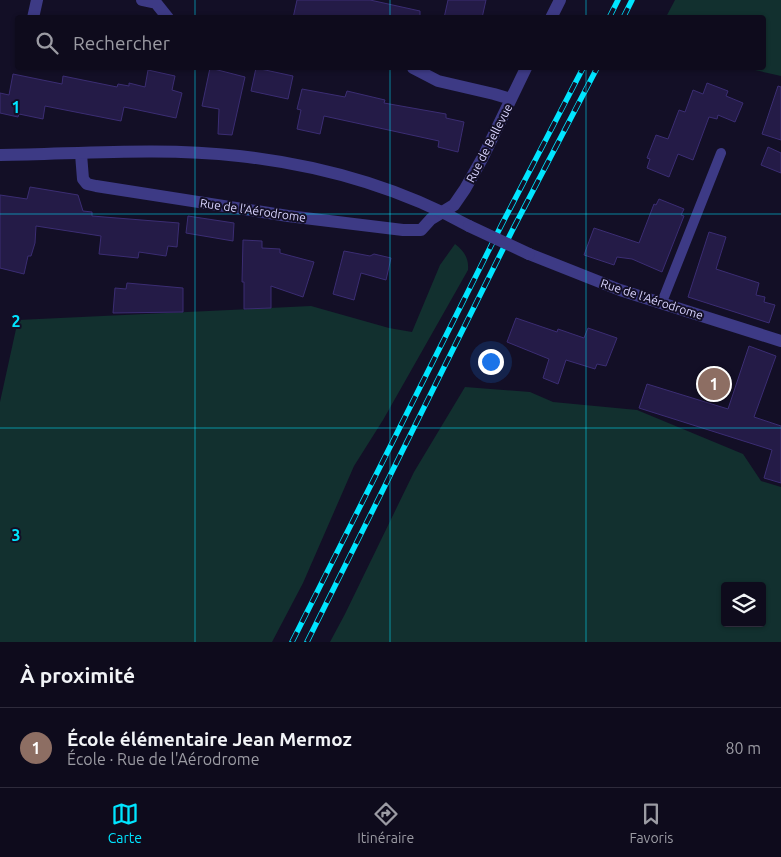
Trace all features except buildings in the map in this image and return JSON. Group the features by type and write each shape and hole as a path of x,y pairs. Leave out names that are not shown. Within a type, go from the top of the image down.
{"street":[{"path":"34,15 37,0"},
{"path":"142,0 156,3 166,15"},
{"path":"552,15 560,0"},
{"path":"417,70 438,81 511,99"},
{"name":"Rue de Bellevue","path":"444,212 454,205 465,189 483,157 525,70"},
{"name":"Rue de l'Aérodrome","path":"0,155 187,153 238,156 283,162 332,172 408,196 529,254 620,290 781,341"},
{"name":"Rue de l'Aérodrome","path":"81,154 84,179 88,184 96,186 288,216 403,230 421,230 431,219 444,212"}],"lane":[{"path":"662,302 721,153"}],"green space":[{"path":"675,0 781,0 781,76 755,70 766,70 766,15 667,15"},
{"path":"455,244 465,255 468,262 468,270 383,420 354,466 303,583 272,642 0,642 0,402 18,320 311,306 389,328 412,332 440,265"},
{"path":"465,387 530,392 553,402 637,410 743,454 761,481 781,487 781,642 330,642 414,472"}],"railway":[{"path":"610,15 618,0"},
{"path":"624,15 632,0"},
{"path":"292,642 502,224 582,70"},
{"path":"307,642 513,229 596,70"}],"place":[{"name":"École élémentaire Jean Mermoz","path":"714,384"}]}
